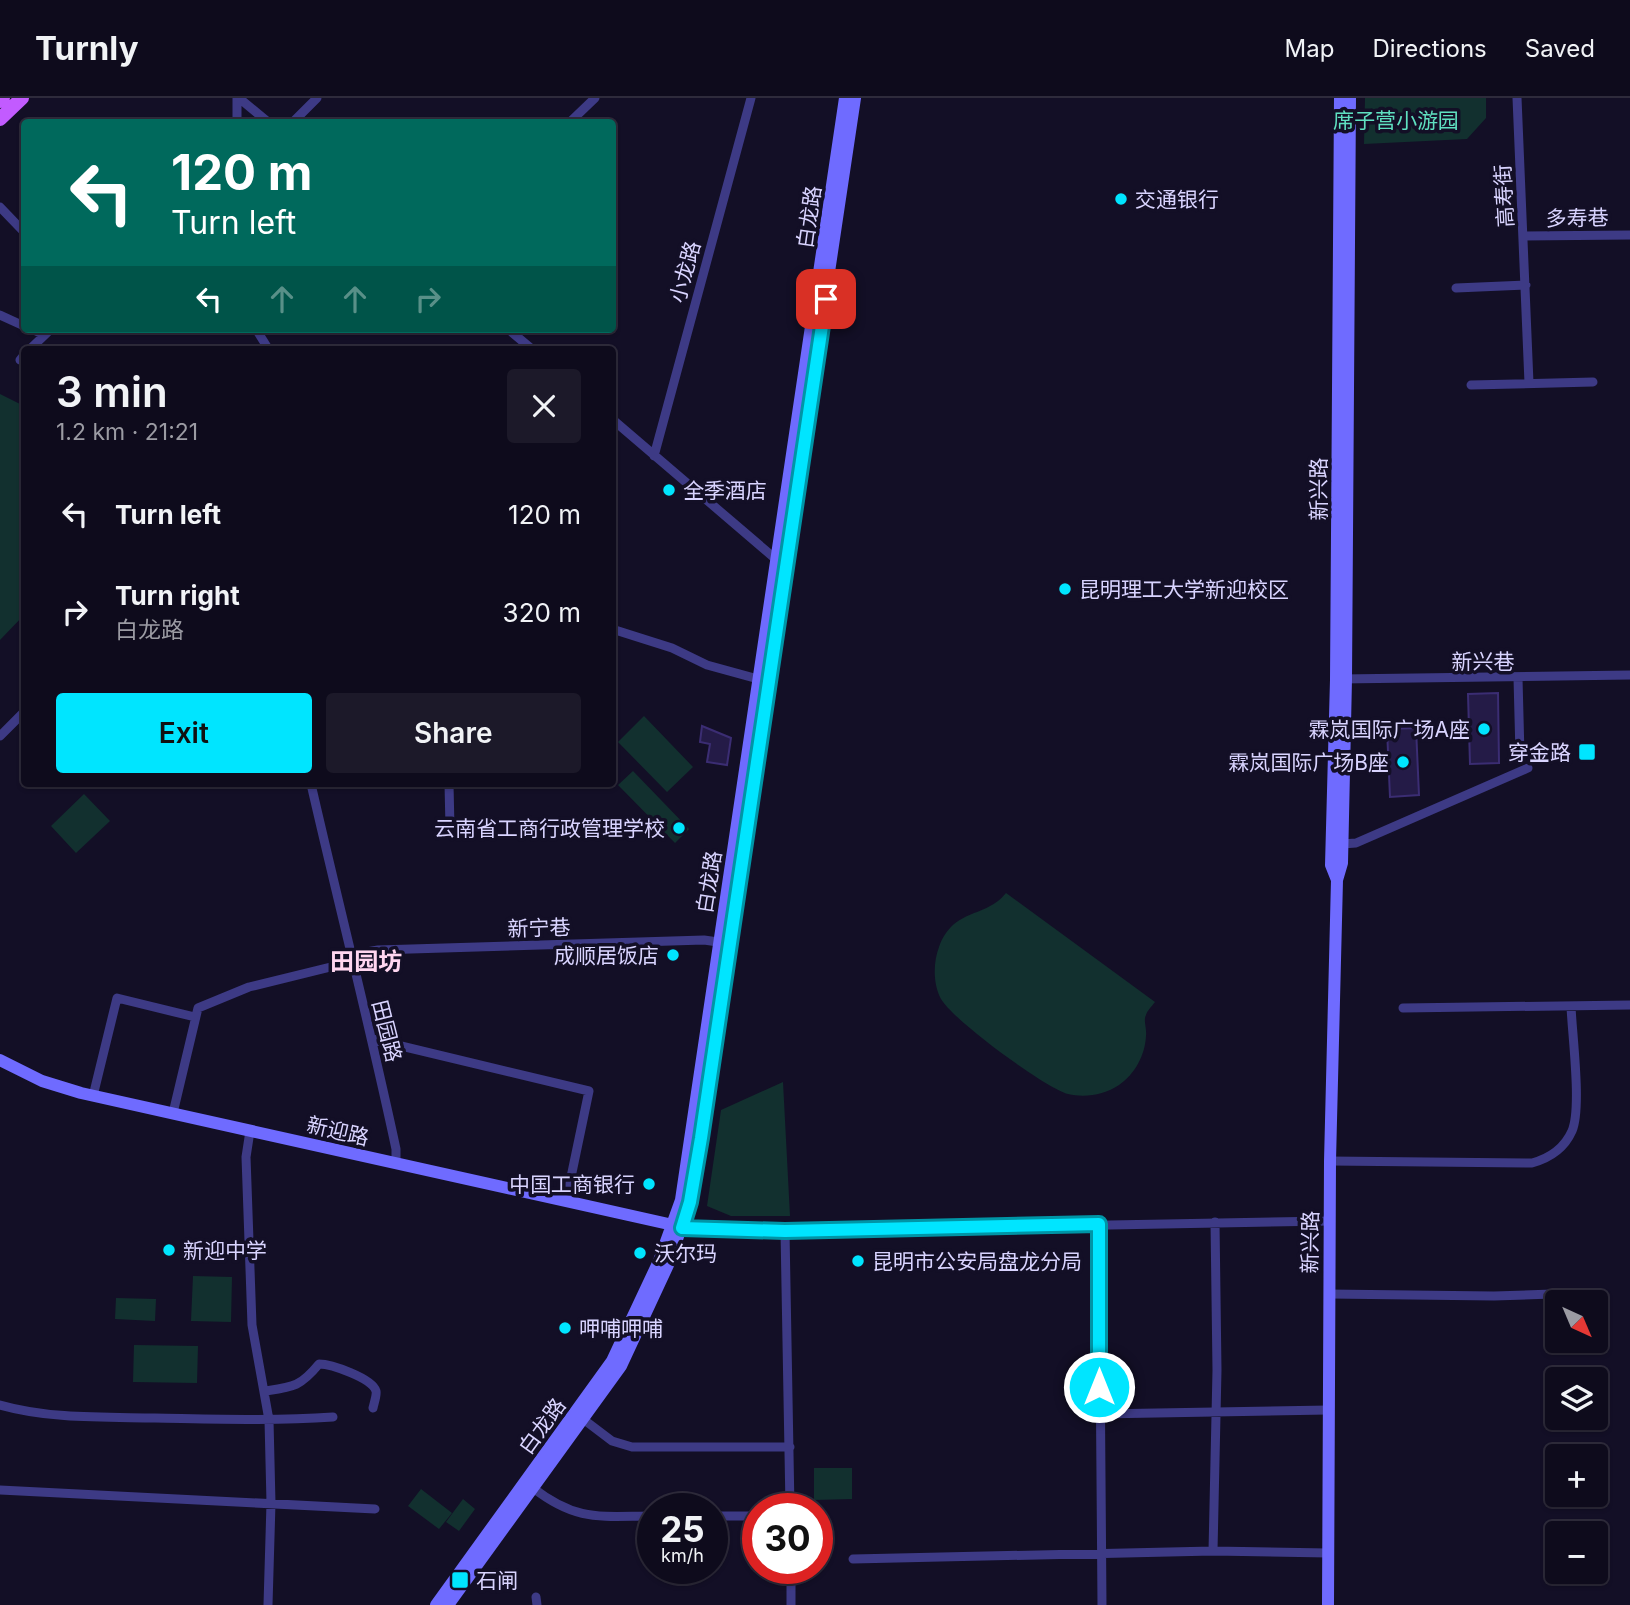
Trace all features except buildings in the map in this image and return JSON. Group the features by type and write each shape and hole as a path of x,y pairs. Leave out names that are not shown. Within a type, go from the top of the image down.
{"main road":[{"path":"0,119 22,98"}],"street":[{"path":"237,119 238,98"},
{"path":"238,98 264,119"},
{"path":"296,119 317,98"},
{"path":"573,119 595,98"},
{"name":"小龙路","path":"654,456 751,98"},
{"name":"白龙路","path":"724,943 758,679 781,563 845,98"},
{"name":"白龙路","path":"448,1605 621,1366 636,1337 678,1227 855,98"},
{"name":"新兴路","path":"1328,1605 1330,1161 1337,880 1342,844 1340,98"},
{"name":"新兴路","path":"1337,880 1331,865 1341,679 1350,98"},
{"name":"高寿街","path":"1517,98 1529,383"},
{"path":"0,207 21,229"},
{"name":"多寿巷","path":"1524,236 1630,235"},
{"path":"1455,288 1526,288"},
{"path":"0,314 21,324"},
{"path":"33,346 47,333"},
{"path":"513,333 528,346"},
{"path":"1471,385 1593,382"},
{"path":"616,423 781,563"},
{"path":"616,630 672,648 717,668 758,679"},
{"name":"新兴巷","path":"1341,679 1630,675"},
{"path":"1518,678 1520,755"},
{"path":"0,736 21,715"},
{"path":"1342,844 1356,843 1528,768"},
{"name":"田园路","path":"312,787 372,1039 396,1149 396,1164"},
{"path":"449,787 450,828"},
{"name":"新宁巷","path":"195,1017 198,1008 249,987 378,950 724,943"},
{"path":"93,1096 117,998 195,1017 173,1113"},
{"path":"1403,1007 1630,1005"},
{"path":"1330,1161 1532,1163 1549,1158 1564,1144 1575,1124 1571,1006"},
{"path":"372,1039 589,1091 566,1201"},
{"name":"新迎路","path":"0,1060 42,1081 93,1096 678,1227"},
{"path":"250,1131 246,1157 252,1325 269,1420 271,1503 268,1605"},
{"path":"678,1227 785,1231 1330,1221"},
{"path":"1213,1552 1216,1411 1215,1222"},
{"path":"1099,1224 1102,1605"},
{"name":"白龙路","path":"436,1605 612,1360 678,1227"},
{"path":"785,1231 790,1493"},
{"path":"1329,1294 1545,1294"},
{"path":"265,1391 296,1387 306,1381 319,1364 330,1364 372,1383 376,1392 373,1408"},
{"path":"0,1405 26,1412 75,1415 269,1420 333,1417"},
{"path":"1099,1414 1328,1410"},
{"path":"583,1419 612,1441 632,1447 790,1447"},
{"path":"533,1488 553,1503 575,1513 637,1515"},
{"path":"0,1490 375,1509"},
{"path":"853,1559 1213,1552 1328,1553"},
{"path":"791,1584 791,1605"}],"green space":[{"name":"席子营小游园","path":"1365,98 1486,98 1486,118 1467,139 1364,144"},
{"path":"0,394 21,404 21,618 0,640"},
{"path":"644,716 693,767 667,792 618,742"},
{"path":"633,771 689,829 675,843 618,785"},
{"path":"84,794 110,821 76,853 51,826"},
{"path":"1006,893 1155,1002 1145,1017 1144,1050 1125,1081 1094,1095 1068,1094 1056,1089 981,1037 941,999 936,987 935,967 937,953 945,934 961,919 989,907"},
{"path":"783,1082 790,1216 731,1216 707,1206 721,1110"},
{"path":"193,1276 232,1277 231,1322 191,1321"},
{"path":"116,1298 156,1299 155,1321 115,1319"},
{"path":"134,1345 198,1346 197,1383 133,1382"},
{"path":"814,1468 852,1468 852,1499 833,1500 833,1493 814,1493"},
{"path":"421,1489 452,1513 439,1529 408,1506"},
{"path":"463,1499 475,1509 459,1531 446,1522"}],"place":[{"name":"交通银行","path":"1121,199"},
{"name":"全季酒店","path":"669,490"},
{"name":"昆明理工大学新迎校区","path":"1065,589"},
{"name":"霖岚国际广场A座","path":"1484,729"},
{"name":"穿金路","path":"1587,752"},
{"name":"霖岚国际广场B座","path":"1403,762"},
{"name":"云南省工商行政管理学校","path":"679,828"},
{"name":"成顺居饭店","path":"673,955"},
{"name":"中国工商银行","path":"649,1184"},
{"name":"新迎中学","path":"169,1250"},
{"name":"沃尔玛","path":"640,1253"},
{"name":"昆明市公安局盘龙分局","path":"858,1261"},
{"name":"呷哺呷哺","path":"565,1328"},
{"name":"石闸","path":"460,1580"}],"district":[{"name":"田园坊","path":"366,961"}],"route":[{"path":"826,299 701,1138 690,1202 682,1228 703,1231 785,1231 1099,1224 1099,1387"}]}
